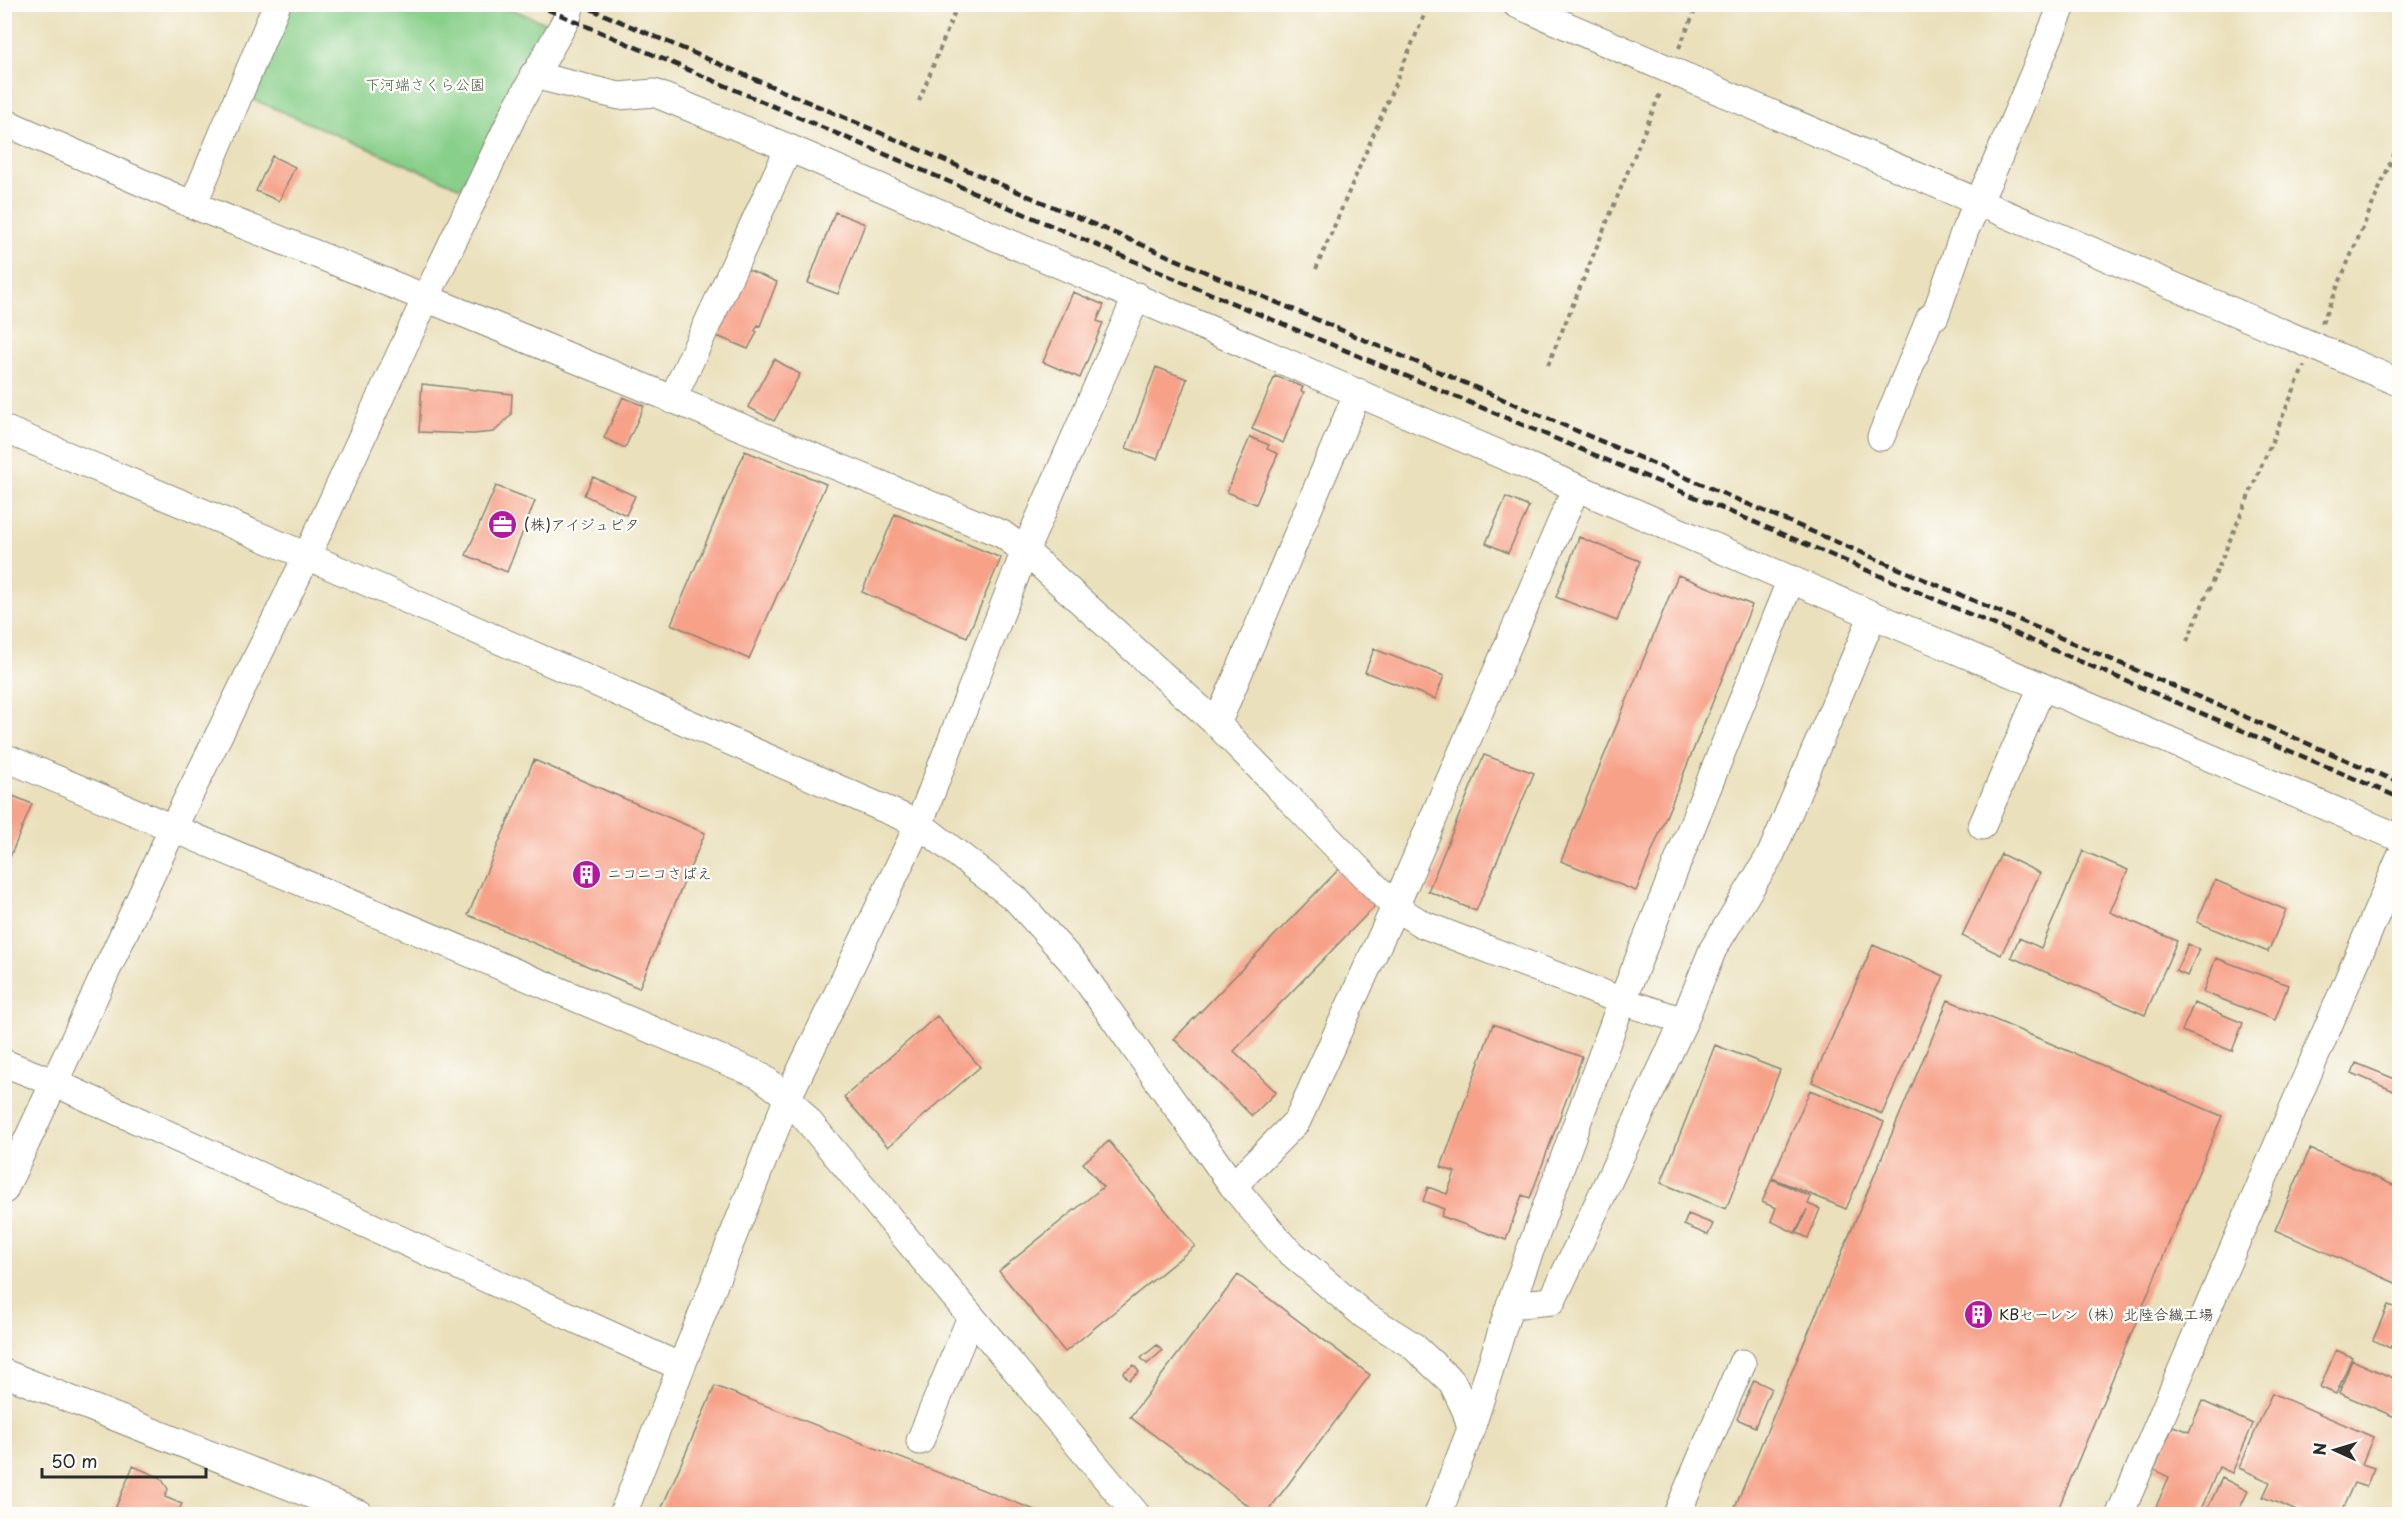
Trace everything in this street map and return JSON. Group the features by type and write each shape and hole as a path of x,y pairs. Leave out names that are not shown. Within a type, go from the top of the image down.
{"street":[{"path":"193,205 277,4"},
{"path":"4,1190 173,828 307,556 426,298 533,75 567,18 571,4"},
{"path":"1516,4 2400,383"},
{"path":"1881,437 1930,318 1935,316 1965,230 2063,4"},
{"path":"533,75 619,96 654,93 789,148 1137,296 1576,488 2400,838"},
{"path":"4,122 193,205 1002,534 1025,551 1217,724 1395,907 1422,924 1622,1001 1684,1021"},
{"path":"672,400 789,148"},
{"path":"623,1515 788,1097 919,824 1025,551 1137,296"},
{"path":"1217,724 1358,392"},
{"path":"4,429 307,556 919,824 1016,899 1078,968 1233,1186 1283,1246 1364,1315 1412,1345 1452,1382 1466,1411 1471,1429"},
{"path":"1233,1186 1297,1121 1395,907 1576,488"},
{"path":"1438,1515 1471,1429 1510,1305 1622,1001 1791,579"},
{"path":"1510,1305 1551,1301 1684,1021 1713,949 1771,854 1873,615"},
{"path":"1982,826 2042,687"},
{"path":"4,757 759,1075 788,1097 1136,1515"},
{"path":"2124,1513 2400,858"},
{"path":"4,1063 55,1083 681,1367"},
{"path":"920,1440 971,1317"},
{"path":"1677,1515 1742,1363"},
{"path":"4,1373 360,1515"}],"path":[{"path":"919,101 958,4"},
{"path":"1316,269 1429,4"},
{"path":"1548,366 1698,4"},
{"path":"2187,642 2400,140"}],"green space":[{"name":"下河端さくら公園","path":"290,5 501,5 548,24 461,188 250,98"}],"building":[{"path":"272,156 295,167 279,201 256,191"},
{"path":"835,212 865,224 838,294 808,283"},
{"path":"746,269 777,282 760,326 758,325 748,349 717,336"},
{"path":"1073,292 1104,305 1097,321 1103,323 1080,378 1043,362"},
{"path":"774,359 800,374 774,421 748,407"},
{"path":"1156,367 1187,379 1157,459 1126,448"},
{"path":"1275,376 1303,387 1301,391 1304,392 1283,443 1252,429"},
{"path":"422,384 512,394 511,415 494,432 473,434 419,432"},
{"path":"623,397 644,406 625,448 604,438"},
{"path":"1250,437 1269,445 1267,449 1278,454 1256,504 1227,492"},
{"path":"745,451 826,484 749,659 671,624"},
{"path":"593,477 635,496 626,515 584,495"},
{"path":"496,486 535,501 507,572 466,555"},
{"path":"1506,497 1529,507 1508,553 1486,543"},
{"path":"895,514 1001,558 967,637 862,592"},
{"path":"1579,537 1640,561 1617,621 1556,597"},
{"path":"1678,575 1752,605 1636,891 1561,861"},
{"path":"1374,649 1444,676 1435,699 1365,672"},
{"path":"1484,755 1534,773 1476,911 1428,891"},
{"name":"ニコニコさばえ","path":"534,760 705,833 639,988 468,915"},
{"path":"4,792 32,804 5,869 4,869"},
{"path":"2083,851 2128,870 2110,912 2177,941 2145,1015 2011,957 2019,938 2041,948"},
{"path":"2001,854 2040,873 2001,955 1962,936"},
{"path":"1341,867 1378,903 1234,1051 1276,1092 1252,1116 1174,1039"},
{"path":"2215,880 2286,910 2268,952 2197,922"},
{"path":"2188,944 2199,949 2187,976 2176,971"},
{"path":"1873,945 1944,976 1882,1114 1812,1082"},
{"path":"2216,958 2288,985 2275,1020 2203,992"},
{"name":"KBセーレン（株）北陸合繊工場","path":"1948,1000 2222,1116 2056,1514 1732,1514"},
{"path":"2194,1003 2243,1023 2232,1051 2182,1031"},
{"path":"937,1016 980,1067 888,1147 844,1097"},
{"path":"1493,1024 1582,1057 1530,1198 1522,1195 1506,1240 1441,1216 1444,1209 1423,1201 1428,1187 1447,1194 1455,1172 1441,1167"},
{"path":"1715,1045 1780,1070 1726,1209 1661,1183"},
{"path":"2356,1063 2400,1081 2396,1092 2352,1073"},
{"path":"1810,1090 1884,1122 1846,1209 1772,1178"},
{"path":"1109,1141 1195,1246 1065,1352 999,1271 1103,1187 1083,1163"},
{"path":"2310,1149 2400,1188 2400,1285 2275,1230"},
{"path":"1772,1179 1811,1197 1808,1204 1820,1209 1808,1238 1797,1233 1807,1209 1795,1233 1771,1221 1776,1208 1762,1202"},
{"path":"1688,1214 1713,1224 1708,1235 1684,1225"},
{"path":"1238,1275 1370,1375 1266,1514 1259,1514 1130,1417"},
{"path":"2388,1305 2400,1309 2400,1327 2390,1348 2373,1340"},
{"path":"1157,1345 1162,1351 1147,1364 1141,1358"},
{"path":"2336,1350 2352,1357 2336,1394 2320,1387"},
{"path":"2352,1360 2393,1378 2398,1367 2400,1368 2400,1419 2339,1393"},
{"path":"1134,1365 1139,1372 1129,1380 1123,1373"},
{"path":"1754,1380 1771,1388 1755,1427 1737,1419"},
{"path":"715,1386 1045,1514 659,1514"},
{"path":"2272,1393 2373,1437 2362,1464 2374,1468 2366,1487 2354,1483 2340,1514 2304,1514 2263,1497 2270,1482 2239,1468"},
{"path":"2202,1401 2253,1424 2232,1473 2219,1467 2199,1514 2167,1514 2155,1509 2169,1477 2154,1470 2173,1426 2189,1432"},
{"path":"133,1466 161,1478 168,1489 165,1497 182,1504 177,1514 113,1514"},
{"path":"2222,1478 2248,1491 2237,1514 2205,1514"}],"railway":[{"path":"535,4 1192,286 1747,519 2400,798"},
{"path":"579,4 2400,783"}],"place":[{"name":"(株)アイジュピタ","path":"503,525"},
{"name":"ニコニコさばえ","path":"586,874"},
{"name":"KBセーレン（株）北陸合繊工場","path":"1978,1315"}]}
